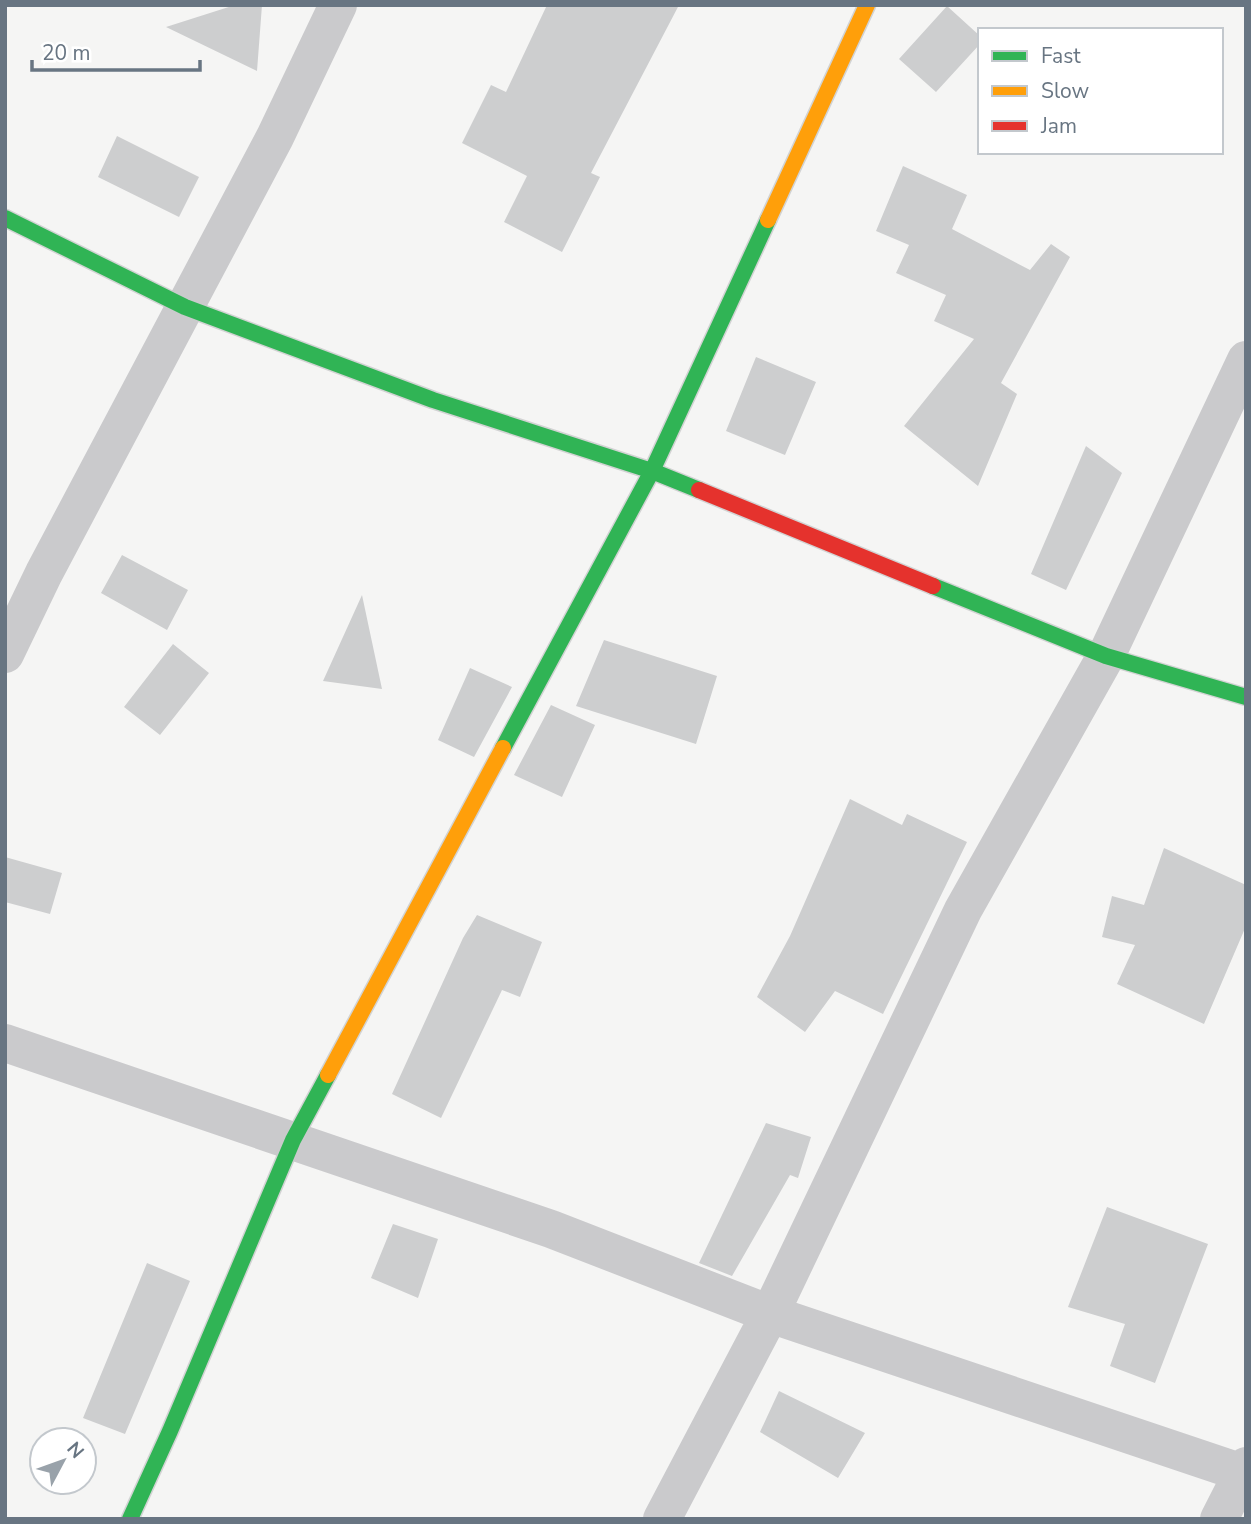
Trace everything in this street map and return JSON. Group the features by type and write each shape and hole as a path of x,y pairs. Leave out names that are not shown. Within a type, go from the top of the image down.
{"street":[{"path":"5,654 44,573 275,137 338,5"},
{"path":"130,1519 293,1140 652,471 867,5"},
{"path":"5,218 185,307 433,400 652,471 1106,656 1246,697"},
{"path":"662,1519 770,1314 962,910 1106,656 1246,360"},
{"path":"5,1043 551,1228 770,1314 1245,1471 1219,1519"}],"building":[{"path":"235,5 262,5 257,71 166,27"},
{"path":"547,5 679,5 591,173 600,177 562,252 504,222 527,176 462,143 491,85 506,92"},
{"path":"947,6 978,34 978,46 936,92 899,59"},
{"path":"117,136 199,177 179,217 98,177"},
{"path":"903,166 967,195 952,229 1030,270 1051,244 1070,257 1001,383 1017,394 978,486 904,426 974,339 934,321 946,295 896,273 909,245 876,231"},
{"path":"756,357 816,382 785,455 726,431"},
{"path":"1086,446 1122,473 1066,590 1031,574"},
{"path":"122,555 188,590 167,630 101,593"},
{"path":"362,595 382,689 323,681"},
{"path":"604,640 717,676 696,744 576,706"},
{"path":"173,644 209,673 160,735 124,707"},
{"path":"470,668 512,687 474,757 438,740"},
{"path":"551,705 595,725 562,797 514,775"},
{"path":"850,799 902,825 907,814 967,842 883,1014 835,991 805,1032 757,997 790,936"},
{"path":"1164,848 1246,885 1246,926 1204,1024 1117,984 1135,945 1102,937 1112,896 1144,905"},
{"path":"5,857 62,873 50,914 5,902"},
{"path":"477,915 542,942 520,997 502,990 441,1118 392,1094 463,938"},
{"path":"766,1123 811,1137 798,1178 790,1175 732,1276 699,1263"},
{"path":"1107,1207 1208,1244 1155,1383 1110,1366 1125,1324 1068,1307"},
{"path":"393,1224 438,1239 418,1298 371,1278"},
{"path":"147,1263 190,1281 125,1434 83,1418"},
{"path":"779,1391 865,1433 838,1478 760,1432"}],"traffic: fast":[{"path":"5,218 185,307 433,400 652,471 699,490"},
{"path":"503,748 652,471 768,220"},
{"path":"933,586 1106,656 1246,697"},
{"path":"130,1519 293,1140 328,1075"}],"traffic: slow":[{"path":"768,220 867,5"},
{"path":"328,1075 503,748"}],"traffic: jam":[{"path":"699,490 933,586"}]}
